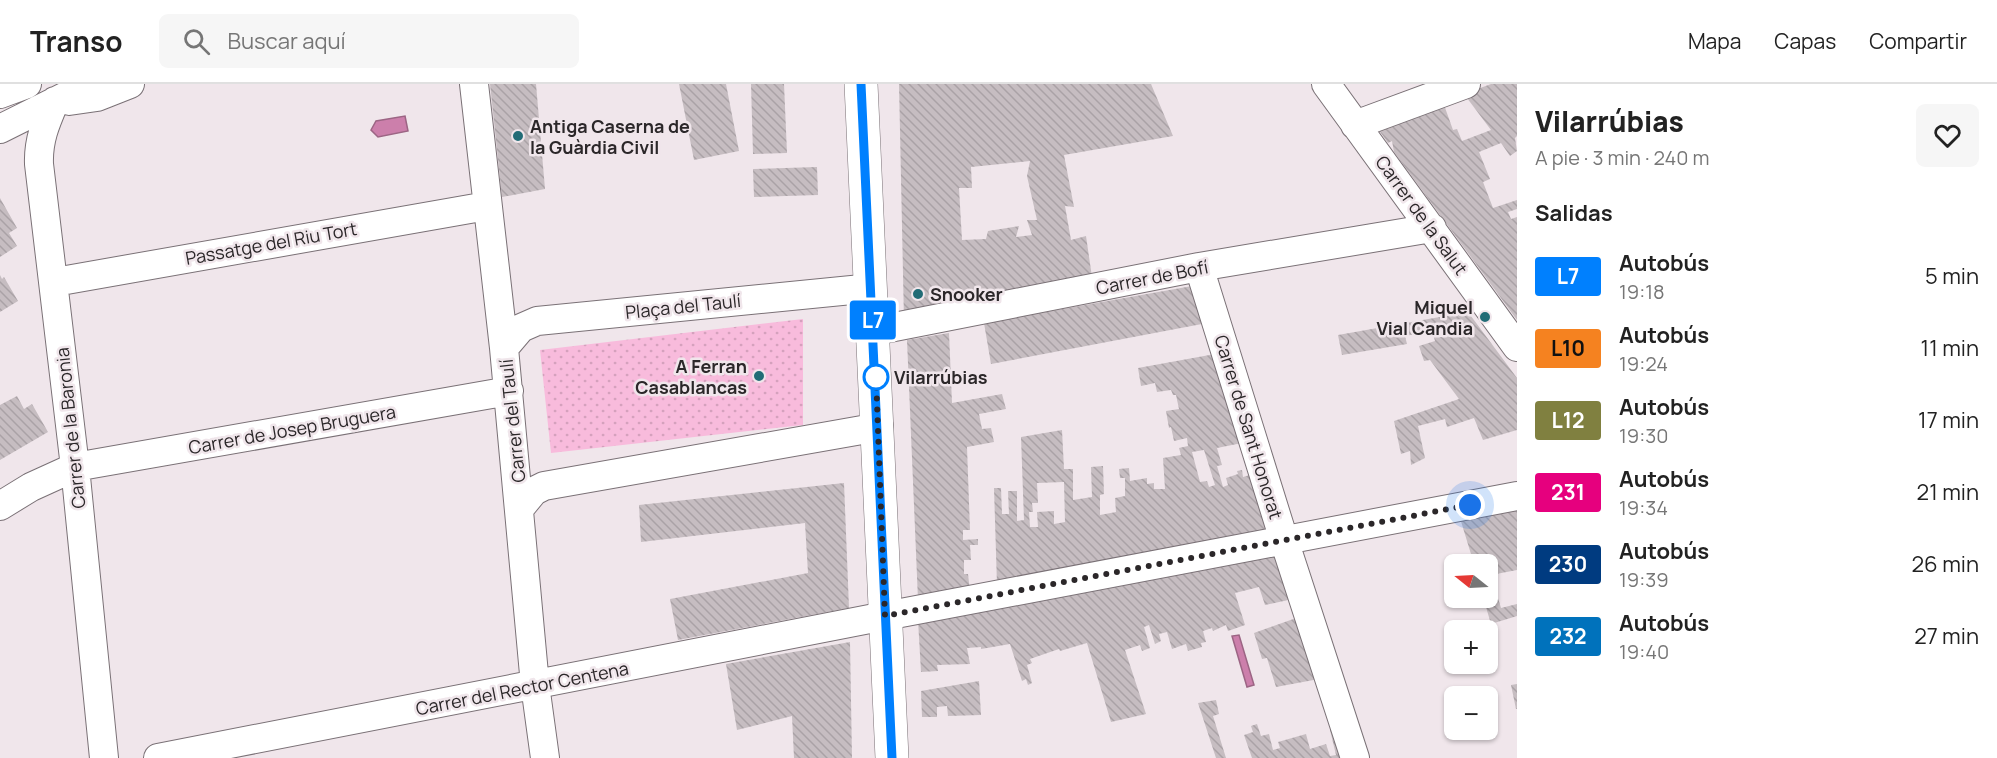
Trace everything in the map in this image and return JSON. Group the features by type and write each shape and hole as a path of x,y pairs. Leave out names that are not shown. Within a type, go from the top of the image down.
{"main road":[{"path":"861,84 879,427 892,758"}],"street":[{"path":"0,94 27,84"},
{"path":"0,129 90,84"},
{"path":"55,101 97,97 130,84"},
{"name":"Carrer del Taulí","path":"474,84 509,391 535,685 544,758"},
{"name":"Carrer de la Salut","path":"1326,84 1354,125 1384,160 1517,347"},
{"path":"1354,125 1466,84"},
{"name":"Carrer de la Baronia","path":"55,101 42,132 39,149 75,467 104,758"},
{"name":"Passatge del Riu Tort","path":"55,282 487,206"},
{"name":"Carrer de Bofí","path":"874,331 1199,267 1432,228"},
{"name":"Carrer de Sant Honorat","path":"1199,267 1355,758"},
{"name":"Plaça del Taulí","path":"504,348 521,328 537,321 872,288"},
{"name":"Carrer de Josep Bruguera","path":"0,506 31,487 75,467 509,391"},
{"path":"520,508 534,491 544,486 879,427"},
{"name":"Carrer del Rector Centena","path":"158,758 885,616 1517,496"}],"shaded area":[{"path":"405,116 408,131 378,137 371,130 376,121"},
{"path":"803,319 803,425 551,453 540,350"},
{"path":"1239,635 1254,685 1247,687 1232,636"}],"building":[{"name":"Antiga Caserna de la Guàrdia Civil","path":"490,84 536,84 545,189 502,197"},
{"name":"Antiga Caserna de la Guàrdia Civil","path":"679,84 726,84 739,151 694,160"},
{"path":"751,84 784,84 787,153 753,154"},
{"path":"899,84 1151,84 1173,136 1064,155 1074,207 1065,206 1071,240 1086,236 1093,284 904,321","holes":["1030,161 1027,176 1037,220 1027,220 1032,235 1016,237 1019,226 988,231 986,239 962,240 959,188 972,188 971,167"]},
{"path":"1491,84 1517,84 1517,136 1515,138 1517,151 1510,156 1501,143 1479,152 1490,179 1483,182 1493,208 1517,200 1517,209 1508,212 1511,219 1517,217 1517,320 1394,152 1392,141 1388,143 1376,126 1443,102 1453,130 1457,129 1462,141 1491,130 1464,94"},
{"path":"817,167 818,195 754,197 753,169"},
{"path":"0,198 17,228 9,233 17,246 0,257"},
{"path":"0,275 2,279 4,277 18,301 0,312"},
{"path":"1192,286 1202,324 991,364 984,323"},
{"path":"1468,312 1517,378 1517,430 1483,440 1474,418 1447,427 1445,419 1418,426 1425,458 1411,465 1410,451 1401,454 1394,421 1459,399 1430,360 1424,361 1419,346 1435,341 1432,331 1405,336 1407,344 1342,355 1338,335"},
{"path":"949,333 952,403 1002,394 1006,409 979,414 982,429 991,428 994,442 967,447 970,530 963,530 963,540 978,539 978,545 970,545 971,560 964,560 964,574 968,574 970,591 918,600 907,340"},
{"path":"1215,354 1242,443 1217,448 1222,465 1217,466 1223,487 1228,485 1226,478 1238,474 1237,471 1242,470 1243,477 1253,474 1271,533 997,585 994,488 1001,488 1002,514 1009,514 1008,491 1017,491 1017,521 1024,520 1021,437 1062,430 1064,469 1073,469 1073,500 1092,497 1091,467 1103,466 1104,494 1100,495 1100,515 1116,512 1115,498 1125,496 1125,478 1120,478 1119,469 1129,468 1130,481 1147,478 1147,484 1154,483 1154,489 1165,489 1163,458 1181,455 1179,448 1188,446 1187,438 1174,441 1171,427 1169,428 1166,411 1179,409 1176,395 1173,395 1171,390 1157,392 1155,383 1141,386 1138,368","holes":["1204,450 1215,485 1209,487 1207,481 1200,482 1192,452","1064,482 1065,522 1054,524 1054,511 1037,512 1038,527 1030,527 1029,512 1033,512 1032,503 1038,503 1037,483"]},
{"path":"17,396 24,409 32,404 48,432 0,460 0,405"},
{"path":"844,483 849,608 678,640 670,599 808,573 805,523 641,542 639,505"},
{"path":"1517,506 1517,570 1498,574 1498,554 1471,554 1460,518"},
{"path":"1278,551 1293,599 1265,605 1259,587 1235,593 1245,625 1228,631 1226,625 1213,631 1212,628 1203,631 1206,642 1201,643 1202,647 1188,651 1186,644 1172,649 1167,632 1159,634 1161,641 1155,644 1149,625 1144,627 1150,648 1142,651 1140,645 1125,650 1146,714 1111,722 1087,643 1030,659 1032,663 1027,665 1032,683 1028,685 1026,679 1022,681 1010,644 981,649 981,647 967,648 970,664 937,665 938,671 921,672 918,620"},
{"path":"1498,598 1501,608 1517,604 1517,616 1498,622 1498,620 1490,620 1486,608 1498,608"},
{"path":"1299,617 1319,679 1276,687 1267,658 1262,659 1254,633"},
{"path":"850,642 852,758 794,758 792,716 737,730 726,664"},
{"path":"979,681 981,715 948,716 947,706 937,707 937,717 922,717 921,691"},
{"path":"1517,684 1517,709 1516,709 1511,685"},
{"path":"1216,700 1219,714 1213,716 1226,758 1216,758 1198,703"},
{"path":"1257,724 1261,736 1269,734 1273,750 1280,748 1278,742 1306,734 1310,749 1326,744 1330,756 1336,755 1330,730 1335,729 1344,758 1252,758 1244,735 1253,732 1251,726"}],"bus line":[{"name":"L7","path":"861,84 879,427 892,758"}],"place":[{"name":"Antiga Caserna de la Guàrdia Civil","path":"518,136"},
{"name":"Snooker","path":"918,294"},
{"name":"Miquel Vial Candia","path":"1485,317"},
{"name":"A Ferran Casablancas","path":"759,376"},
{"name":"Vilarrúbias","path":"876,377"}],"route":[{"path":"876,377 885,616 1470,505"}]}
